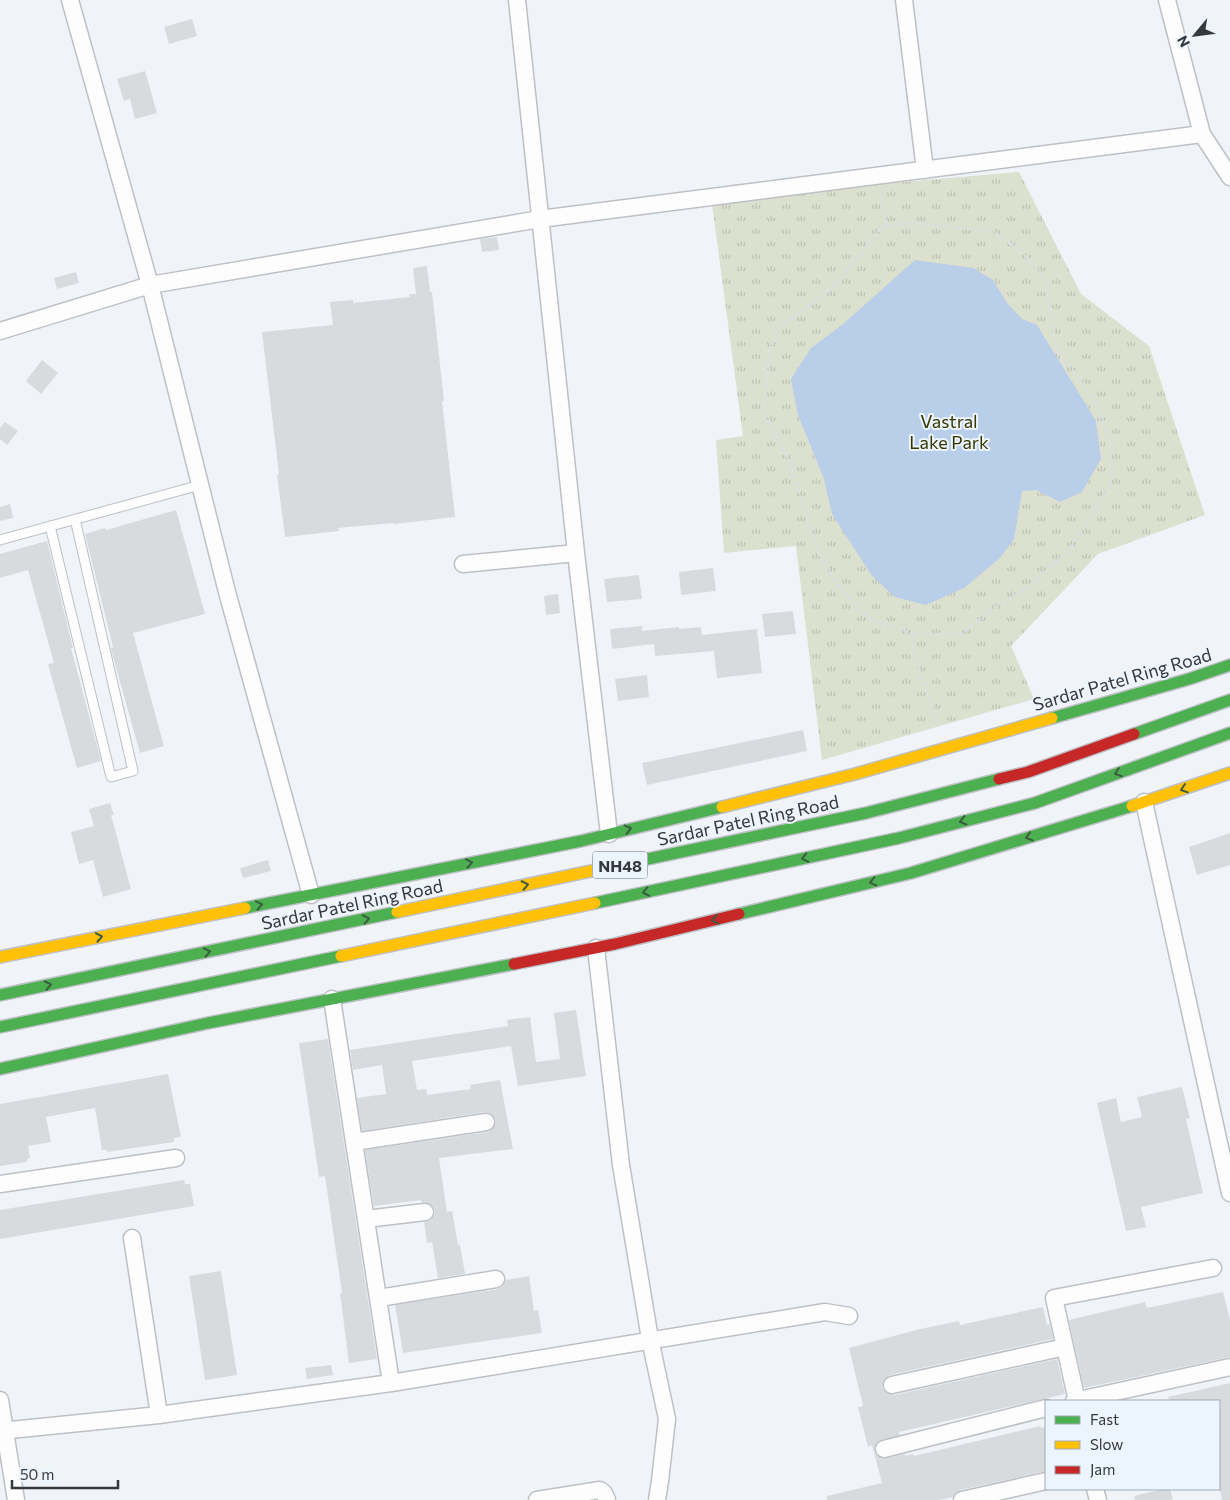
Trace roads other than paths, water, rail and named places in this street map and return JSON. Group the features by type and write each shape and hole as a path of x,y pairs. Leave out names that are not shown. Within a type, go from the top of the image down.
{"main road":[{"name":"Sardar Patel Ring Road","path":"0,957 609,834 855,774 1189,680 1230,665"},
{"name":"Sardar Patel Ring Road","path":"0,995 866,813 1028,772 1230,700"},
{"name":"NH48","path":"0,1028 899,838 1035,803 1230,733"},
{"path":"0,1069 208,1023 596,948 911,873 1144,802 1230,773"}],"street":[{"path":"70,0 150,285 227,592 311,895"},
{"path":"517,0 576,553 609,834"},
{"path":"904,0 925,170"},
{"path":"1167,0 1202,134 1230,177"},
{"path":"0,332 150,285 540,219 1202,134"},
{"path":"463,564 576,553"},
{"path":"1144,802 1230,1193"},
{"path":"596,948 621,1165 650,1339 667,1419 656,1500"},
{"path":"332,999 391,1383"},
{"path":"354,1142 486,1122"},
{"path":"0,1184 176,1158"},
{"path":"366,1219 425,1212"},
{"path":"132,1238 159,1415"},
{"path":"1076,1400 1054,1298 1213,1268"},
{"path":"378,1298 496,1279"},
{"path":"2,1431 159,1415 391,1383 650,1339 825,1312 849,1316"},
{"path":"892,1385 1065,1346"},
{"path":"1081,1400 1230,1367"},
{"path":"0,1400 2,1431 16,1500"},
{"path":"884,1449 1045,1408"},
{"path":"962,1500 1045,1481"},
{"path":"537,1500 600,1490 604,1493 607,1500"}],"lane":[{"path":"0,540 200,485"},
{"path":"50,526 111,777 133,771 75,519"}],"water":[{"path":"915,260 973,268 993,280 1007,303 1022,319 1037,325 1096,421 1101,459 1082,492 1060,502 1036,490 1022,491 1014,539 1000,558 964,588 926,605 895,597 872,576 832,514 824,479 798,415 791,379 811,348 842,325"}],"park label":[{"name":"Vastral Lake Park","path":"949,431"}]}
